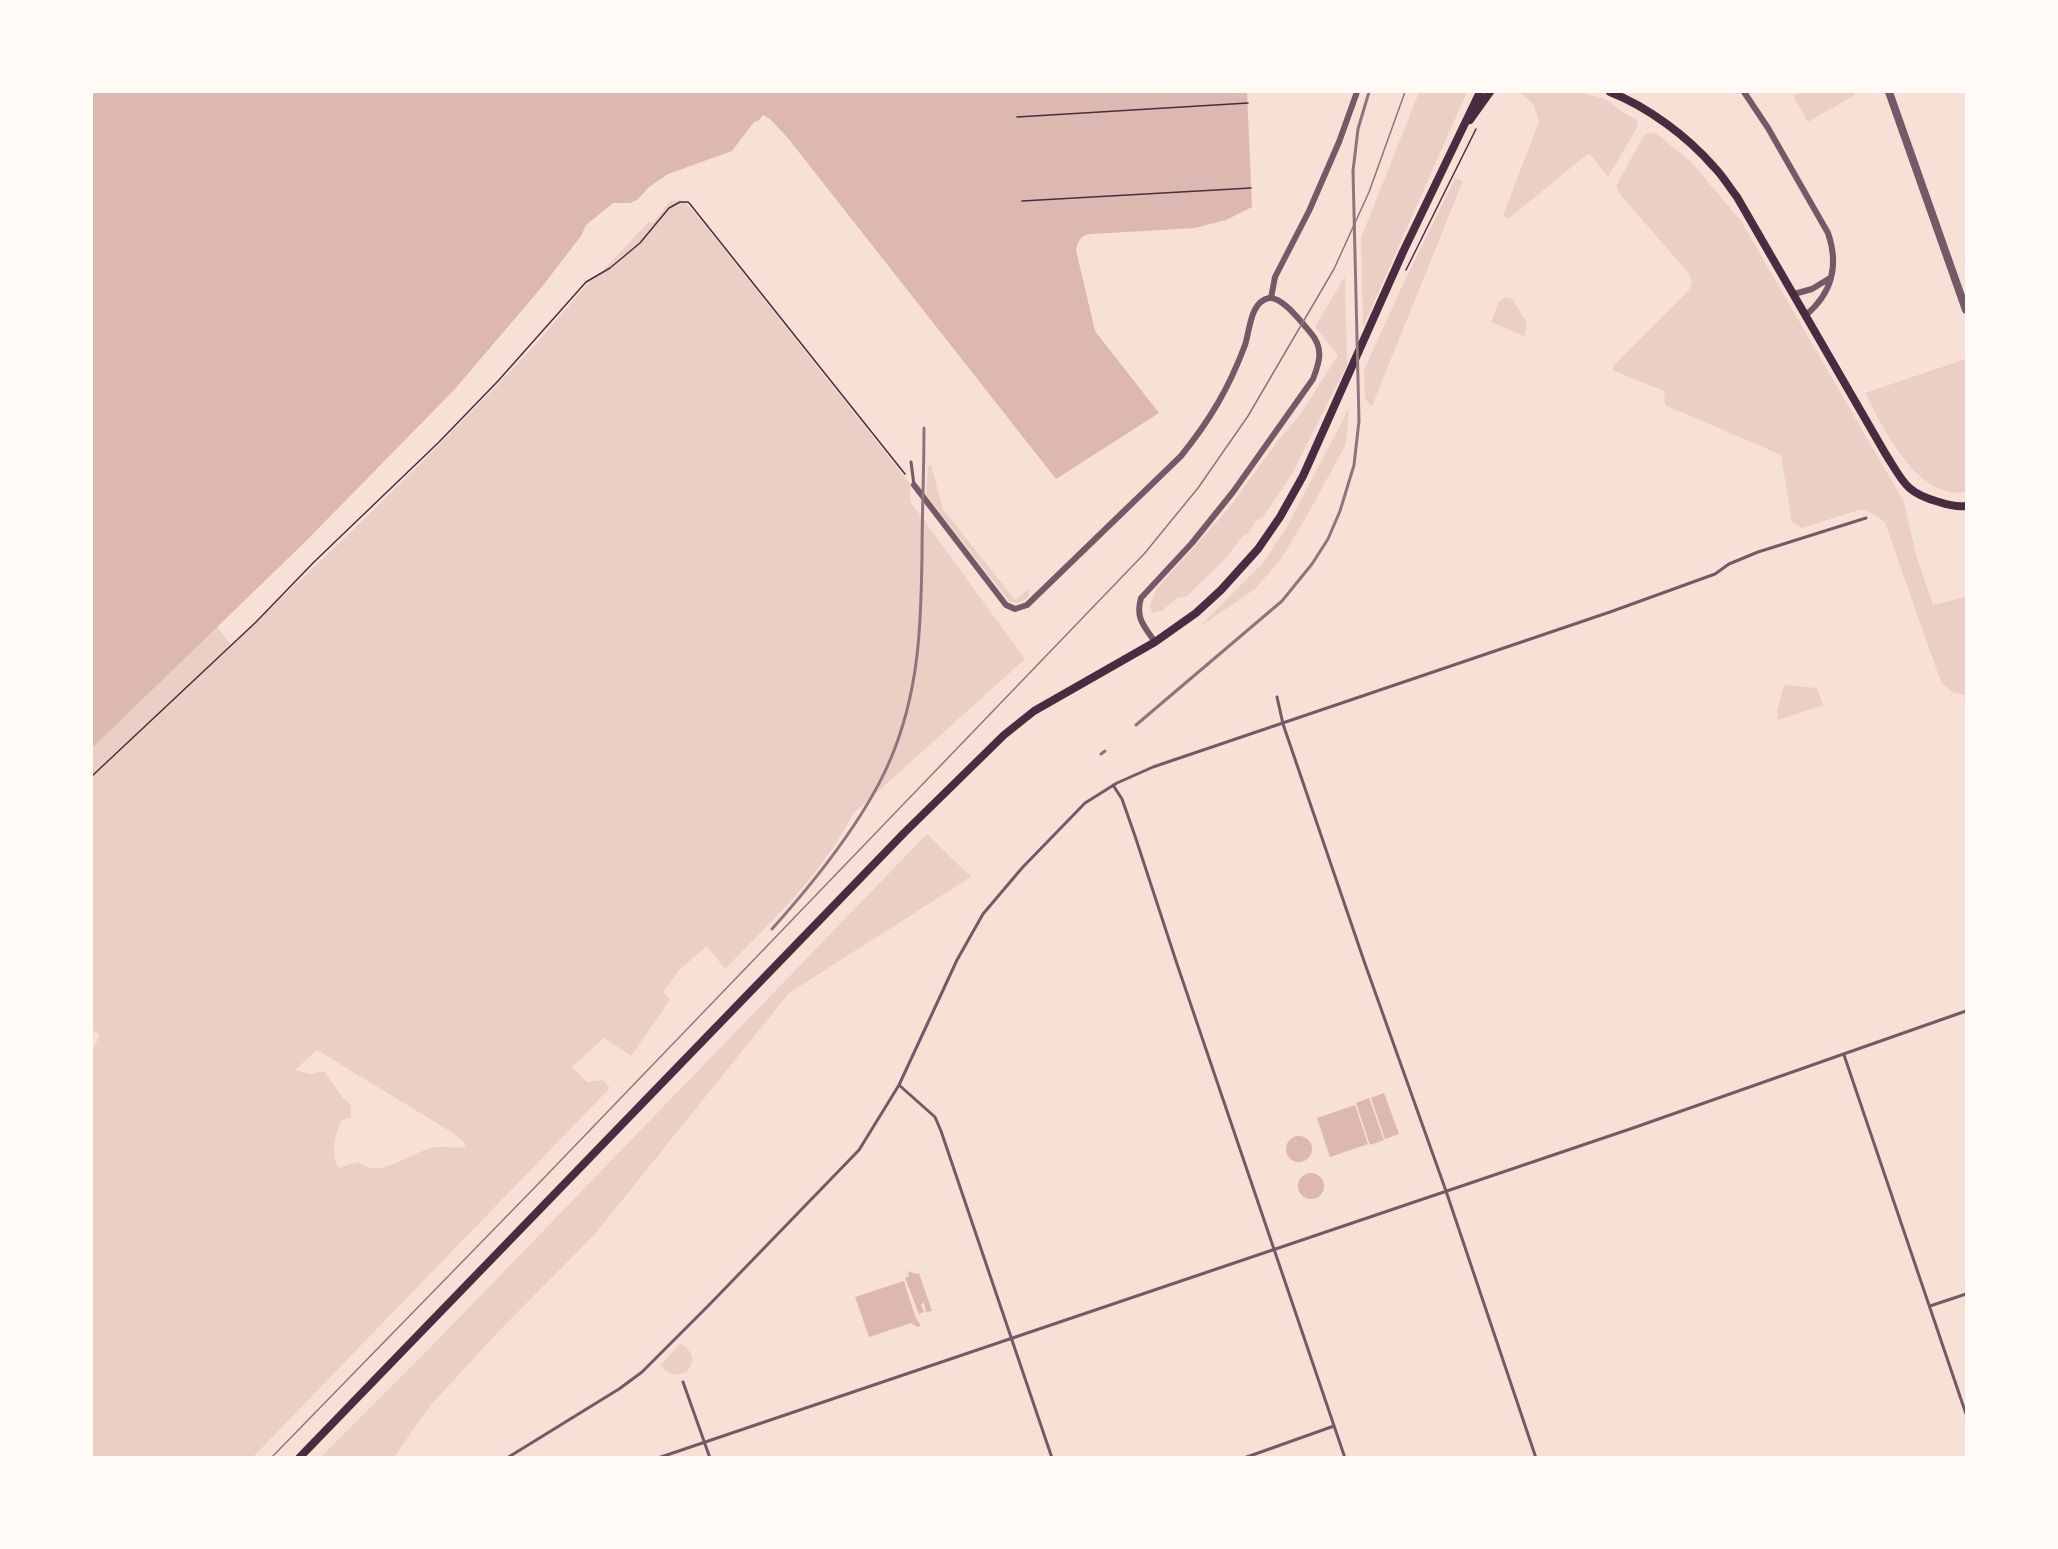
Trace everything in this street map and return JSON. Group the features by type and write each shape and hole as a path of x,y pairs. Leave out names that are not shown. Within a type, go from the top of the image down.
{"main road":[{"path":"299,1458 904,833 1004,735 1034,711 1155,642 1196,613 1221,590 1258,549 1280,518 1302,476 1403,252 1480,92"},
{"path":"1462,130 1490,92"},
{"path":"1610,92 1622,97 1686,139 1714,167 1737,197 1905,485 1918,496 1954,507 1966,506"}],"street":[{"path":"1271,298 1275,277 1309,211 1339,142 1357,92"},
{"path":"1744,92 1768,128 1828,233 1834,259 1831,278 1816,306 1806,315"},
{"path":"1889,92 1966,304"},
{"path":"1794,294 1812,289 1831,278"},
{"path":"914,485 1006,605 1015,609 1027,606 1181,456 1223,397 1245,345 1254,311 1259,303 1271,298 1275,299 1290,310 1311,333 1319,346 1320,357 1313,379 1233,492 1192,543 1141,598 1137,609 1139,617 1155,642"}],"lane":[{"path":"911,462 914,485"},
{"path":"507,1458 620,1389 642,1372 859,1150 899,1085 957,960 983,914 1022,868 1085,804 1113,784 1153,767 1610,612 1715,574 1729,564 1758,552 1866,518"},
{"path":"1277,697 1283,724 1446,1191 1536,1458"},
{"path":"1113,784 1122,799 1135,836 1180,975 1345,1458"},
{"path":"658,1458 1633,1128 1966,1011"},
{"path":"1844,1054 1966,1414"},
{"path":"899,1085 935,1118 941,1131 1052,1458"},
{"path":"1930,1306 1966,1294"},
{"path":"683,1382 710,1458"},
{"path":"1244,1458 1334,1426"}],"path":[{"path":"1017,117 1248,103"},
{"path":"1022,201 1251,188"},
{"path":"92,776 256,622 314,562 439,442 505,373 586,282 610,268 640,243 669,208 680,202 688,201 914,485"}],"shaded area":[{"path":"95,92 1247,92 1252,207 1226,220 1195,228 1091,234 1080,239 1076,250 1095,331 1159,413 1056,479 787,137 763,115 754,122 732,151 668,174 649,187 637,200 630,203 613,203 586,225 581,236 541,288 454,390 305,542 92,748 92,95"},
{"path":"1419,92 1467,92 1363,327 1361,238"},
{"path":"1519,92 1580,92 1606,99 1637,120 1638,126 1608,177 1589,153 1508,219 1503,216 1539,121 1533,104"},
{"path":"1800,92 1854,92 1855,95 1808,122 1793,96"},
{"path":"1648,133 1657,134 1692,163 1741,221 1904,502 1916,555 1933,605 1966,597 1966,695 1953,693 1941,682 1882,520 1874,514 1859,510 1802,528 1792,522 1781,455 1665,405 1664,391 1612,370 1615,364 1689,290 1692,282 1689,274 1619,193 1616,186 1643,137"},
{"path":"1455,178 1463,181 1372,406 1365,399 1364,370"},
{"path":"680,200 686,203 701,220 911,485 910,501 1025,659 853,814 827,857 811,877 778,915 725,969 707,946 679,970 663,992 670,1000 631,1056 604,1038 572,1067 587,1082 603,1080 610,1088 253,1457 92,1457 92,1051 100,1035 94,1031 92,1035 92,748 216,626 231,645 301,579 472,411 590,281 599,275 648,222 653,223 670,201","holes":["317,1050 453,1133 465,1143 465,1147 427,1149 397,1163 377,1168 367,1167 358,1162 339,1168 334,1151 335,1139 341,1121 351,1117 351,1105 343,1098 324,1071 310,1074 295,1070"]},
{"path":"1345,276 1347,365 1292,474 1263,517 1255,522 1249,533 1242,537 1225,559 1187,596 1177,598 1162,611 1152,613 1150,605 1157,588 1229,508 1279,439 1300,415 1338,355 1315,327"},
{"path":"1506,297 1512,299 1527,323 1524,336 1491,322 1499,301"},
{"path":"1966,359 1966,492 1949,492 1932,485 1904,459 1865,393"},
{"path":"1349,408 1346,444 1281,559 1255,589 1199,627 1262,564 1287,527"},
{"path":"931,465 943,509 1015,600 1029,588 1029,596 1025,600 1009,601 926,495 928,466"},
{"path":"1784,685 1817,688 1823,705 1778,720 1777,710"},
{"path":"927,834 971,877 789,993 594,1235 497,1333 430,1406 394,1457 321,1457 426,1352"},
{"path":"1384,1093 1399,1134 1385,1139 1371,1098"},
{"path":"1369,1098 1384,1140 1370,1145 1356,1103"},
{"path":"1355,1105 1368,1144 1330,1157 1317,1118"},
{"path":"1299,1136 1308,1140 1312,1149 1308,1158 1299,1162 1290,1158 1286,1149 1290,1140"},
{"path":"1311,1173 1320,1177 1324,1186 1320,1195 1311,1199 1302,1195 1298,1186 1302,1177"},
{"path":"908,1271 919,1273 932,1311 926,1312 924,1303 921,1304 924,1312 919,1314 905,1278 909,1276"},
{"path":"904,1281 915,1316 921,1326 917,1327 911,1323 869,1337 855,1297"},
{"path":"680,1343 692,1357 688,1370 676,1375 668,1372 661,1365"}],"tram line":[{"path":"271,1458 1144,554 1198,488 1248,416 1334,269 1369,192 1405,92"}],"railway":[{"path":"1136,725 1282,601 1312,564 1328,539 1340,511 1354,465 1359,421 1353,171 1358,129 1369,92"},
{"path":"772,929 822,870 854,826 891,758 908,708 917,658 922,582 924,428"},
{"path":"1101,754 1105,751"}]}
